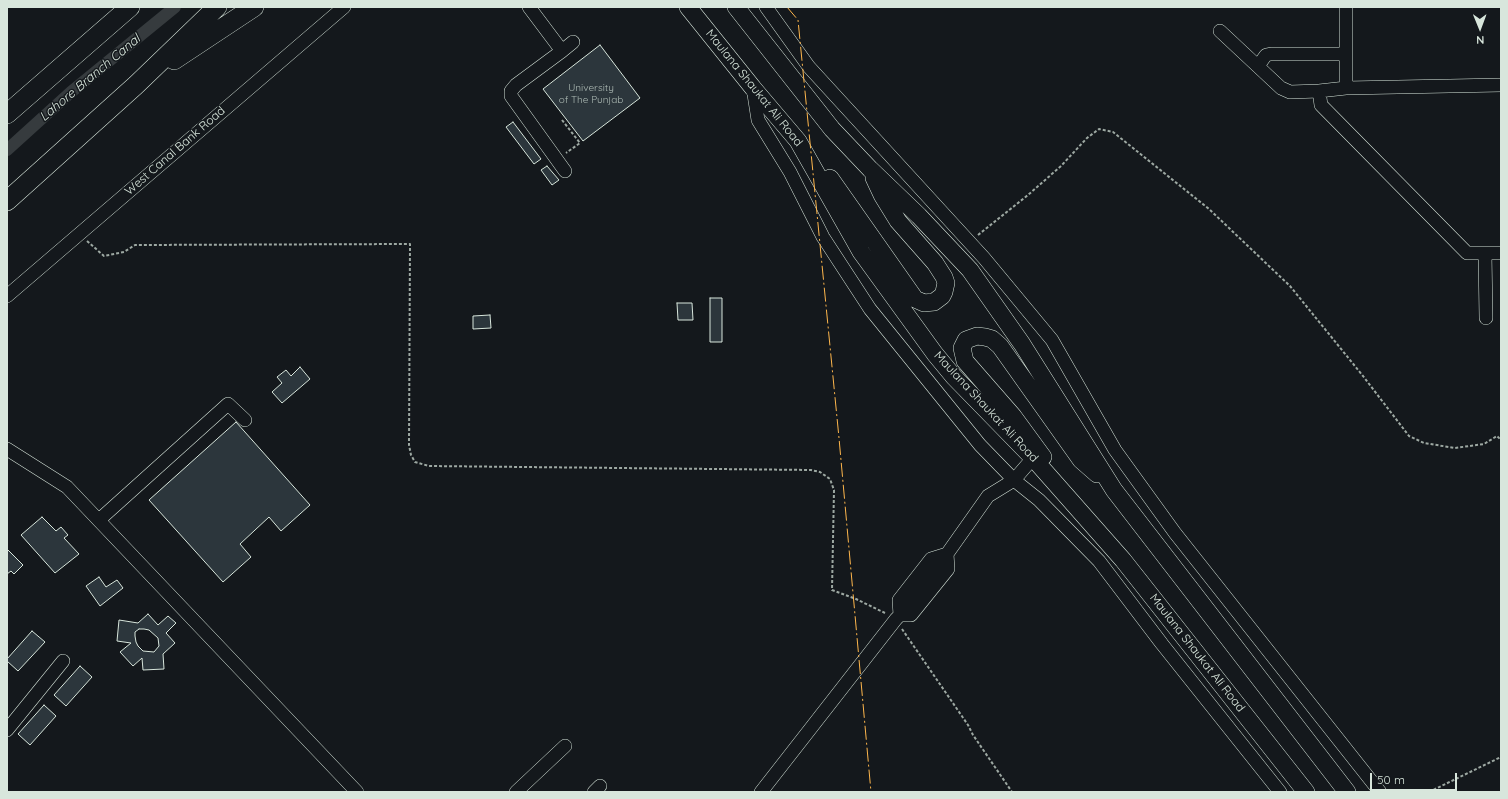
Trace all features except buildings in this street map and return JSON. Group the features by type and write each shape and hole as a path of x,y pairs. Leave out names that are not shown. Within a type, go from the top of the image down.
{"highway":[{"path":"7,114 129,7"},
{"path":"7,201 136,85 217,7"},
{"path":"136,85 254,7"}],"main road":[{"name":"Maulana Shaukat Ali Road","path":"688,7 805,150 840,217 861,252 924,340 954,377 1033,458 1146,588 1306,792"},
{"path":"736,7 832,130 919,216 970,270 1022,344 1114,490 1347,792"},
{"path":"805,150 823,168 916,299 924,303 934,302 940,299 944,292 946,283 944,277 935,263 898,221 882,195 870,169"},
{"path":"1074,504 1037,447 1014,416 965,361 962,348 966,340 977,336 985,336 992,339 1000,346 1081,460 1114,490"}],"street":[{"name":"West Canal Bank Road","path":"7,296 344,7"},
{"path":"529,7 562,51"},
{"path":"766,7 809,67 970,242 1052,340 1115,450 1175,534 1380,792"},
{"path":"1346,7 1346,88"},
{"path":"1220,31 1281,88 1290,92 1346,88 1501,86"},
{"path":"565,171 514,102 511,96 511,91 516,85 573,42"},
{"path":"1258,66 1266,55 1271,54 1346,54"},
{"path":"753,88 758,120 790,172 823,237 870,309 980,445 1014,480 1039,500 1099,561 1162,644 1280,792"},
{"path":"1319,91 1321,105 1467,253 1501,253"},
{"path":"1485,253 1486,318"},
{"path":"99,520 228,404 245,420"},
{"path":"7,449 67,487 357,792"},
{"path":"761,792 898,617 899,600 931,559 947,554 988,496 1014,480 1033,458"},
{"path":"898,617 911,614 948,570 947,554"},
{"path":"7,730 63,661"},
{"path":"516,792 565,746"}],"path":[{"path":"557,160 580,143 562,120"},
{"path":"970,242 1055,171 1087,138 1099,129 1113,132 1209,209 1290,286 1363,376 1408,436 1424,443 1455,448 1484,444 1497,436 1501,440"},
{"path":"79,234 104,256 124,252 135,245 410,244 409,445 415,462 429,466 811,470 820,472 830,479 834,490 832,590 898,617 973,735 1012,792"},
{"path":"1429,792 1501,757"}],"waterway":[{"name":"Lahore Branch Canal","path":"7,150 71,92 175,7"}],"power":[{"path":"787,7 798,20 839,438 871,792"}]}
